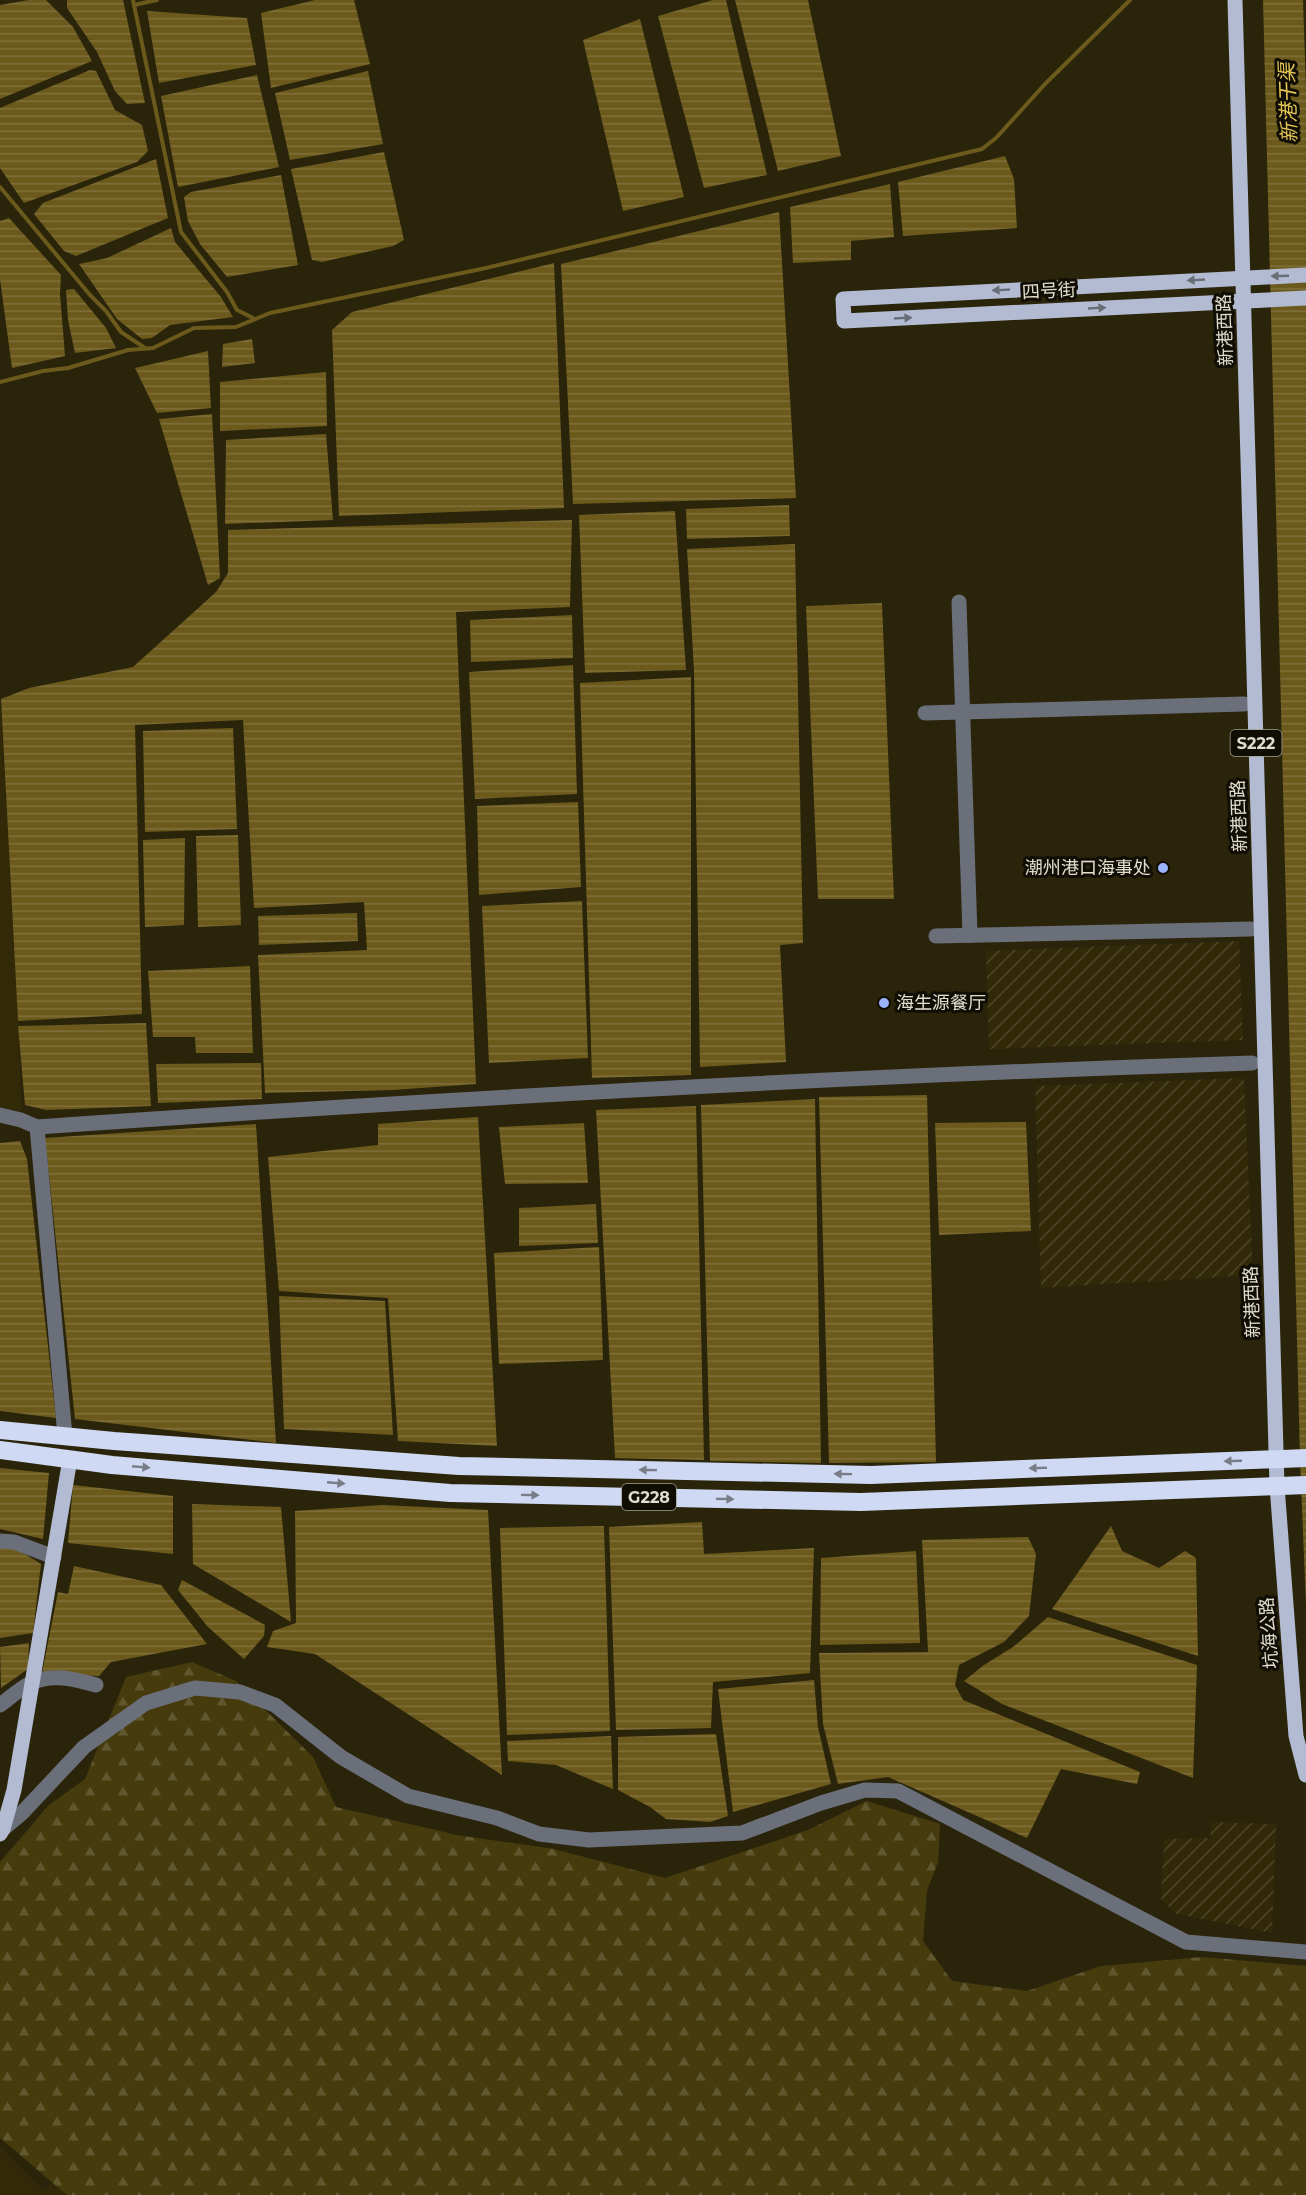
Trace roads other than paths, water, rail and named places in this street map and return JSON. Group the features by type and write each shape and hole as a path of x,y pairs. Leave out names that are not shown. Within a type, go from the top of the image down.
{"highway":[{"name":"G228","path":"0,1430 114,1441 459,1466 871,1474 1291,1458"},
{"path":"33,1454 36,1434"},
{"path":"112,1465 114,1441"},
{"name":"G228","path":"0,1450 112,1465 450,1493 861,1502 1302,1485"}],"main road":[{"name":"新港西路","path":"1235,0 1291,1458 1277,1486"},
{"name":"四号街","path":"1306,275 843,298 844,321 1306,298"},
{"path":"2,1832 14,1790 70,1459"},
{"name":"坑海公路","path":"1277,1486 1296,1736 1306,1775"}],"street":[{"path":"959,602 970,935"},
{"path":"925,713 1244,704"},
{"path":"936,936 1251,929"},
{"path":"0,1115 37,1127 656,1088 991,1071 1252,1063"},
{"path":"37,1127 65,1436"},
{"path":"0,1541 14,1542 54,1557"},
{"path":"0,1705 31,1683 50,1678 74,1678 96,1685"},
{"path":"2,1832 84,1747 146,1703 195,1688 240,1692 275,1705 341,1757 408,1796 497,1818 539,1834 589,1840 742,1833 821,1803 865,1790 898,1791 1186,1942 1306,1952"}],"water":[{"path":"29,0 46,0 73,27 92,61 0,99 0,5"},
{"path":"67,0 123,0 145,103 127,104 115,91 97,52 67,8"},
{"path":"315,0 354,0 370,64 271,88 261,13"},
{"path":"713,0 726,0 767,175 704,188 658,16"},
{"path":"735,0 808,0 841,156 778,171"},
{"name":"新港干渠","path":"1263,0 1303,0 1306,89 1306,1606 1300,1458"},
{"path":"147,11 247,18 256,65 159,83"},
{"path":"640,19 684,197 623,211 583,40"},
{"path":"90,70 96,71 115,110 142,125 148,151 137,162 24,203 0,168 0,108"},
{"path":"368,71 383,144 290,160 275,93"},
{"path":"257,75 279,167 178,187 161,96"},
{"path":"384,152 404,240 393,246 322,262 312,260 291,169"},
{"path":"1005,156 1014,179 1017,228 903,236 898,182"},
{"path":"156,159 168,218 76,256 64,251 34,214 43,203"},
{"path":"281,175 298,265 227,277 200,244 188,221 184,197 191,192"},
{"path":"890,184 894,237 851,241 851,260 793,263 790,207"},
{"path":"779,212 796,498 573,504 561,264"},
{"path":"9,218 61,275 60,294 65,356 12,368 0,279 0,221"},
{"path":"171,228 175,242 221,297 233,317 170,325 152,338 142,339 117,319 79,264 107,258"},
{"path":"554,263 564,508 339,516 332,330 352,312"},
{"path":"74,289 106,328 116,348 75,353 68,320 66,290"},
{"path":"252,339 255,363 222,367 223,344"},
{"path":"208,351 211,408 157,413 135,368"},
{"path":"326,372 327,426 220,431 220,382"},
{"path":"212,414 220,578 208,585 159,419"},
{"path":"326,434 333,520 225,524 226,440"},
{"path":"789,505 790,536 687,539 686,509"},
{"path":"675,511 686,670 585,673 579,515"},
{"path":"572,520 570,607 456,612 476,1084 393,1090 265,1093 258,955 367,950 364,902 254,908 243,720 135,725 142,1014 18,1021 1,699 29,688 133,667 216,592 228,573 228,530"},
{"path":"795,544 803,943 780,945 786,1062 700,1067 694,670 687,549"},
{"path":"882,603 894,899 818,899 806,606"},
{"path":"572,615 573,658 471,662 470,620"},
{"path":"573,665 577,794 475,799 469,672"},
{"path":"691,677 691,1075 592,1078 580,683"},
{"path":"233,728 237,829 145,832 143,731"},
{"path":"578,802 581,887 479,895 477,806"},
{"path":"238,835 241,925 198,927 196,836"},
{"path":"185,838 184,925 145,927 143,840"},
{"path":"582,901 588,1058 489,1063 482,906"},
{"path":"357,913 358,941 259,945 258,916"},
{"path":"250,966 253,1053 196,1053 195,1037 153,1037 148,971"},
{"path":"146,1023 151,1106 46,1110 25,1105 18,1026"},
{"path":"261,1063 262,1099 158,1103 156,1064"},
{"path":"927,1095 936,1462 829,1463 819,1097"},
{"path":"815,1099 821,1463 710,1461 701,1105"},
{"path":"696,1106 704,1460 615,1458 596,1110"},
{"path":"478,1117 497,1446 398,1441 388,1298 279,1291 268,1157 378,1145 378,1124"},
{"path":"1026,1122 1031,1231 939,1235 935,1123"},
{"path":"584,1123 588,1183 505,1184 499,1127"},
{"path":"256,1124 276,1443 75,1419 45,1138"},
{"path":"20,1141 27,1159 56,1418 0,1411 0,1143"},
{"path":"596,1204 598,1243 519,1246 519,1208"},
{"path":"599,1247 603,1360 499,1364 494,1253"},
{"path":"279,1296 385,1301 393,1435 284,1429"},
{"path":"0,1468 49,1473 43,1539 0,1529"},
{"path":"73,1485 173,1496 173,1554 68,1543"},
{"path":"192,1504 281,1507 291,1622 193,1564"},
{"path":"382,1505 488,1510 502,1775 315,1654 267,1647 273,1631 296,1623 295,1511"},
{"path":"702,1522 704,1554 814,1548 810,1673 713,1682 711,1728 616,1730 609,1527"},
{"path":"604,1526 610,1731 507,1735 500,1528"},
{"path":"1111,1526 1122,1551 1159,1568 1185,1551 1196,1558 1198,1656 1052,1609"},
{"path":"1028,1537 1036,1554 1029,1616 1004,1642 959,1665 955,1685 963,1700 1140,1772 1137,1784 1061,1769 1027,1838 888,1777 838,1784 823,1724 819,1653 928,1652 922,1540"},
{"path":"0,1548 17,1549 41,1564 33,1633 0,1638"},
{"path":"916,1551 920,1643 820,1645 821,1558"},
{"path":"74,1566 161,1585 207,1644 111,1662 99,1676 42,1673 58,1592 68,1594"},
{"path":"182,1580 265,1625 264,1636 244,1659 208,1627 178,1590"},
{"path":"1048,1617 1197,1665 1193,1778 1002,1704 964,1681 1013,1647"},
{"path":"29,1643 28,1669 1,1688 0,1647"},
{"path":"814,1680 818,1727 831,1784 733,1812 718,1689"},
{"path":"716,1734 728,1816 710,1822 666,1819 650,1807 618,1790 618,1737"},
{"path":"611,1736 613,1789 556,1765 508,1761 507,1741"}],"waterway":[{"path":"133,0 181,232 227,292 237,310 255,319"},
{"path":"134,5 157,0"},
{"path":"0,382 43,371 68,368 128,350 153,348 194,328 236,327 270,313 486,268 982,149 996,138 1045,84 1130,0"},
{"path":"0,187 106,311 121,332 145,348"}],"place":[{"name":"潮州港口海事处","path":"1163,868"},
{"name":"海生源餐厅","path":"884,1003"}]}
